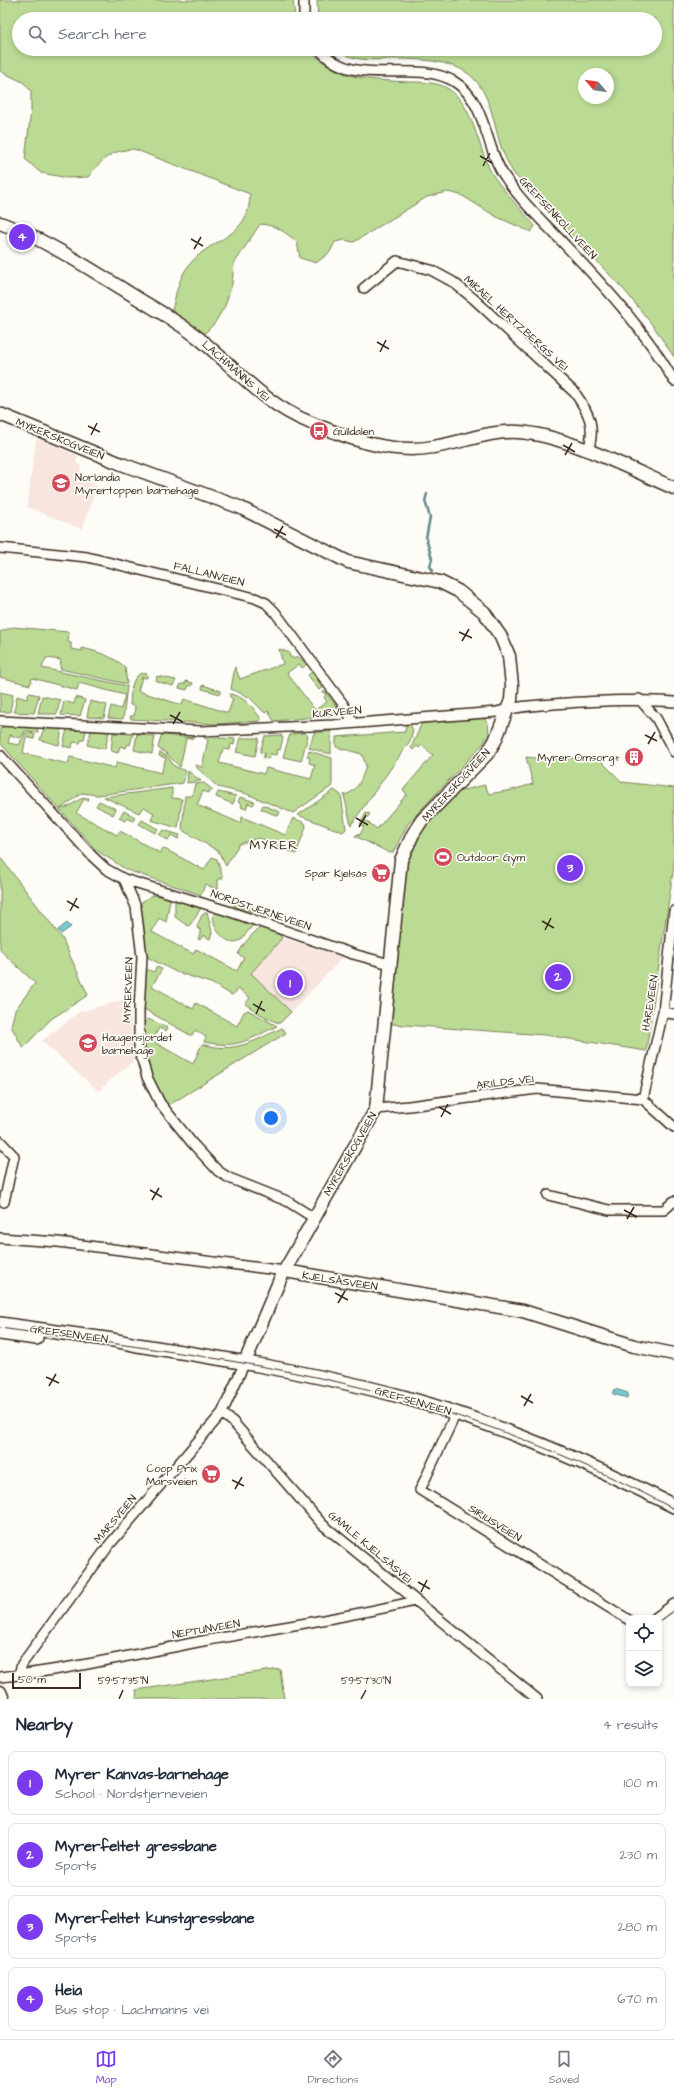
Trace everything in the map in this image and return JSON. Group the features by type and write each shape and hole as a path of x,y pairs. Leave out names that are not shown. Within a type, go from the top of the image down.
{"main road":[{"name":"GREFSENVEIEN","path":"0,1324 114,1340 245,1362 341,1381 456,1413 565,1454 674,1506"},
{"name":"GREFSENVEIEN","path":"0,1333 111,1348 137,1345"}],"street":[{"path":"304,0 304,12"},
{"name":"GREFSENKOLLVEIEN","path":"327,56 333,61 352,70 432,74 448,79 461,86 472,99 477,109 494,155 506,178 527,205 622,306 650,344 674,381"},
{"name":"LACHMANNS VEI","path":"0,223 62,252 187,329 267,399 294,416 367,442 395,449 414,450 492,434 516,431 548,437 588,451 674,488"},
{"name":"MIKAEL HERTZBERGS VEI","path":"364,288 397,261 431,270 453,282 479,304 575,393 587,410 590,421 592,433 588,451"},
{"name":"MYRERSKOGVEIEN","path":"0,414 119,463 239,508 348,562 372,569 429,579 450,586 484,612 501,637 509,656 512,686 510,700 495,741 486,754 422,820 406,848 399,871 376,1108 285,1271 245,1362"},
{"name":"FALLANVEIEN","path":"0,548 87,557 255,598 266,603 275,612 315,665 343,704 353,722"},
{"path":"639,699 656,718 674,752"},
{"name":"KURVEIEN","path":"0,721 201,731 497,712 506,709 639,699 674,702"},
{"path":"0,755 92,856 106,868 124,879"},
{"name":"NORDSTJERNEVEIEN","path":"124,879 228,911 353,954 390,964"},
{"name":"MYRERVEIEN","path":"124,879 136,907 142,957 138,1035 140,1056 147,1078 160,1103 167,1114 218,1171 229,1178 287,1201 314,1218"},
{"name":"HAREVEIEN","path":"643,1098 663,1012 674,911"},
{"path":"663,1012 674,1014"},
{"name":"ARILDS VEI","path":"376,1108 409,1106 538,1089 643,1098"},
{"path":"643,1098 674,1127"},
{"path":"0,1141 14,1156 4,1202"},
{"path":"548,1195 608,1210 664,1210 674,1202"},
{"name":"KJELSÅSVEIEN","path":"0,1238 58,1242 285,1271 523,1311 634,1346 674,1354"},
{"name":"MARSVEIEN","path":"19,1674 22,1664 103,1552 222,1413 245,1362"},
{"name":"GAMLE KJELSÅSVEI","path":"222,1413 233,1422 322,1524 537,1699"},
{"name":"SIRIUSVEIEN","path":"456,1413 420,1490 626,1618"},
{"name":"NEPTUNVEIEN","path":"0,1677 302,1625 415,1601"},
{"path":"659,1615 674,1604"},
{"path":"0,1692 3,1699"}],"shaded area":[{"name":"Norlandia Myrertoppen barnehage","path":"36,440 41,440 78,456 76,462 81,466 80,477 97,486 82,529 27,507"},
{"path":"282,938 343,957 291,1012 251,973"},
{"name":"Haugensjordet barnehage","path":"126,999 130,1002 133,1061 98,1091 42,1041 79,1012"}],"green space":[{"path":"0,0 293,0 294,12 12,12 12,56 316,56 342,73 368,79 441,85 455,94 463,104 469,115 488,166 494,177 535,226 531,232 497,217 461,195 447,192 427,197 354,242 344,240 335,242 330,252 316,263 300,258 297,242 284,232 276,227 260,224 234,264 232,284 225,306 214,324 203,335 172,311 178,287 189,265 198,255 228,236 237,229 244,220 248,209 250,194 134,149 113,154 103,160 88,177 68,178 41,173 25,159 31,111 31,91 23,82 0,71"},
{"path":"317,0 674,0 674,357 654,327 625,291 514,174 503,152 487,98 477,82 469,74 449,65 425,60 363,59 349,56 662,56 662,12 318,12"},
{"path":"13,627 69,632 68,642 71,643 71,649 82,651 82,648 100,653 110,657 125,667 127,684 60,669 61,660 46,658 42,668 127,686 123,719 108,718 111,706 121,709 125,695 79,683 77,690 32,678 30,685 0,677 0,632"},
{"path":"279,649 290,653 289,656 295,659 297,656 307,664 302,668 299,664 287,673 315,710 327,702 324,697 326,695 323,692 325,691 338,709 337,715 274,721 268,711 265,713 249,697 231,689 235,667 240,679 283,664"},
{"path":"312,672 323,688 319,690 308,675"},
{"path":"141,673 147,674 147,678 142,677 138,691 182,705 184,699 228,713 233,699 230,697 230,694 235,695 248,703 261,719 260,721 216,724 131,719 130,716 134,716 135,706 130,705 132,687 135,679"},
{"path":"157,676 176,680 173,686 156,681"},
{"path":"186,681 193,683 192,686 189,685 187,690 179,688 181,684 185,684"},
{"path":"203,685 221,691 220,694 202,689"},
{"path":"0,692 13,695 10,712 0,712"},
{"path":"29,693 39,695 34,713 14,712 17,696 27,699"},
{"path":"42,696 60,700 57,714 38,714"},
{"path":"76,697 85,700 80,716 61,715 64,701 74,704"},
{"path":"90,701 107,705 104,718 87,717"},
{"path":"479,718 485,719 488,723 489,734 483,744 408,824 393,852 390,853 355,836 357,834 360,835 364,827 360,824 366,813 370,814 365,820 377,829 407,794 403,790 433,755 422,745 419,748 417,746 413,750 411,748 423,723"},
{"path":"410,724 413,730 410,741 351,825 344,795 356,788 361,780 366,766 362,754 336,747 336,737 405,732 406,725"},
{"path":"6,726 37,727 38,732 25,731 20,738 10,735 8,743 19,745 25,733 35,734 34,739 26,737 23,753 68,764 70,757 115,768 117,762 161,773 166,758 159,756 160,752 168,757 174,766 186,771 183,783 98,795 82,793 60,809 68,807 78,800 89,798 88,801 84,799 76,813 117,835 120,831 160,853 163,848 204,870 212,857 217,859 223,878 218,880 218,890 205,884 201,895 127,870 96,850 0,743 0,728"},
{"path":"44,728 62,729 59,745 40,740"},
{"path":"67,729 86,730 84,740 81,740 80,743 73,742 72,748 63,746"},
{"path":"91,731 109,732 105,749 87,745"},
{"path":"331,731 331,754 309,748 314,733"},
{"path":"113,733 133,734 130,745 128,744 126,748 120,746 118,753 111,751"},
{"path":"305,733 308,736 301,761 283,757 290,734"},
{"path":"137,734 155,736 152,754 134,750"},
{"path":"281,735 283,738 280,750 277,749 276,755 270,754 268,759 263,758 265,753 260,752 265,736"},
{"path":"161,736 193,738 186,739 180,767 166,753 158,748"},
{"path":"203,737 235,739 234,745 231,744 230,750 223,749 219,763 264,774 266,768 311,779 315,765 309,763 310,758 307,757 309,751 332,758 332,786 293,813 247,794 218,787 195,765 202,767 208,740"},
{"path":"241,738 259,738 255,756 236,752"},
{"path":"526,757 544,759 597,757 622,782 674,788 674,865 646,1051 545,1035 391,1024 407,861 420,833 431,818 459,791 485,785 489,794 533,784"},
{"path":"188,771 201,781 187,783"},
{"path":"204,783 213,790 209,791 208,793 203,791 197,805 240,823 242,817 285,835 293,818 305,823 306,827 296,854 259,838 239,844 226,866 218,851 182,830 185,796 192,796 195,784"},
{"path":"172,788 172,798 182,799 178,828 151,820 154,813 144,807 139,813 104,797"},
{"path":"334,790 341,795 346,829 343,832 298,815"},
{"path":"218,792 236,796 233,804 216,797"},
{"path":"240,797 255,802 253,805 248,803 246,809 241,807 242,804 238,802"},
{"path":"99,801 116,809 113,815 96,806"},
{"path":"263,805 280,812 278,816 261,809"},
{"path":"124,811 135,817 133,821 127,818 125,821 119,818"},
{"path":"142,820 158,829 155,833 139,824"},
{"path":"163,830 180,835 178,839 171,835 168,840 159,835"},
{"path":"0,857 62,938 88,995 51,1019 23,1048 11,1026 15,1010 35,983 0,950"},
{"path":"162,894 169,897 170,900 166,922 159,918 152,932 193,954 196,949 237,971 244,958 238,954 242,947 257,930 261,927 280,935 282,938 251,973 291,1012 280,1023 260,1014 245,1004 250,998 239,989 232,995 211,983 176,972 149,958 146,954 140,903 151,896"},
{"path":"175,899 201,908 190,925 188,926 175,917"},
{"path":"234,900 244,902 243,906 249,908 250,904 253,905 252,912 234,906"},
{"path":"214,911 253,925 241,940 233,943 220,935 214,922"},
{"path":"207,912 212,932 210,939 203,935 200,940 198,939 200,929 198,929 197,926 202,915"},
{"path":"156,967 162,969 152,986 193,1009 196,1003 237,1026 244,1012 248,1010 277,1026 250,1039 234,1044 204,1042 206,1037 195,1030 192,1035 190,1035 144,1009 145,969 154,972"},
{"path":"148,1019 168,1028 166,1031 159,1028 152,1041 193,1064 202,1044 224,1048 234,1047 244,1045 282,1028 286,1033 169,1105 164,1100 154,1082 149,1065 144,1023"},
{"path":"280,1669 284,1699 137,1699 136,1690"}],"water":[{"path":"67,923 71,927 61,934 58,930"},
{"path":"615,1389 628,1393 627,1398 613,1394"}],"waterway":[{"path":"427,494 425,501 430,517 426,538 432,559 430,566 433,571"}],"tram line":[{"path":"0,1328 225,1360 315,1377 400,1398 440,1410 520,1438 598,1471 674,1509"}],"place":[{"name":"Heia","path":"22,237"},
{"name":"Gulldalen","path":"319,431"},
{"name":"Norlandia Myrertoppen barnehage","path":"61,483"},
{"name":"Myrer Omsorg+","path":"634,757"},
{"name":"Outdoor Gym","path":"443,857"},
{"name":"Myrerfeltet kunstgressbane","path":"570,868"},
{"name":"Spar Kjelsås","path":"381,873"},
{"name":"Myrerfeltet gressbane","path":"558,977"},
{"name":"Myrer Kanvas-barnehage","path":"290,983"},
{"name":"Haugensjordet barnehage","path":"88,1043"},
{"name":"Coop Prix Marsveien","path":"211,1474"}],"district":[{"name":"MYRER","path":"274,845"}]}
